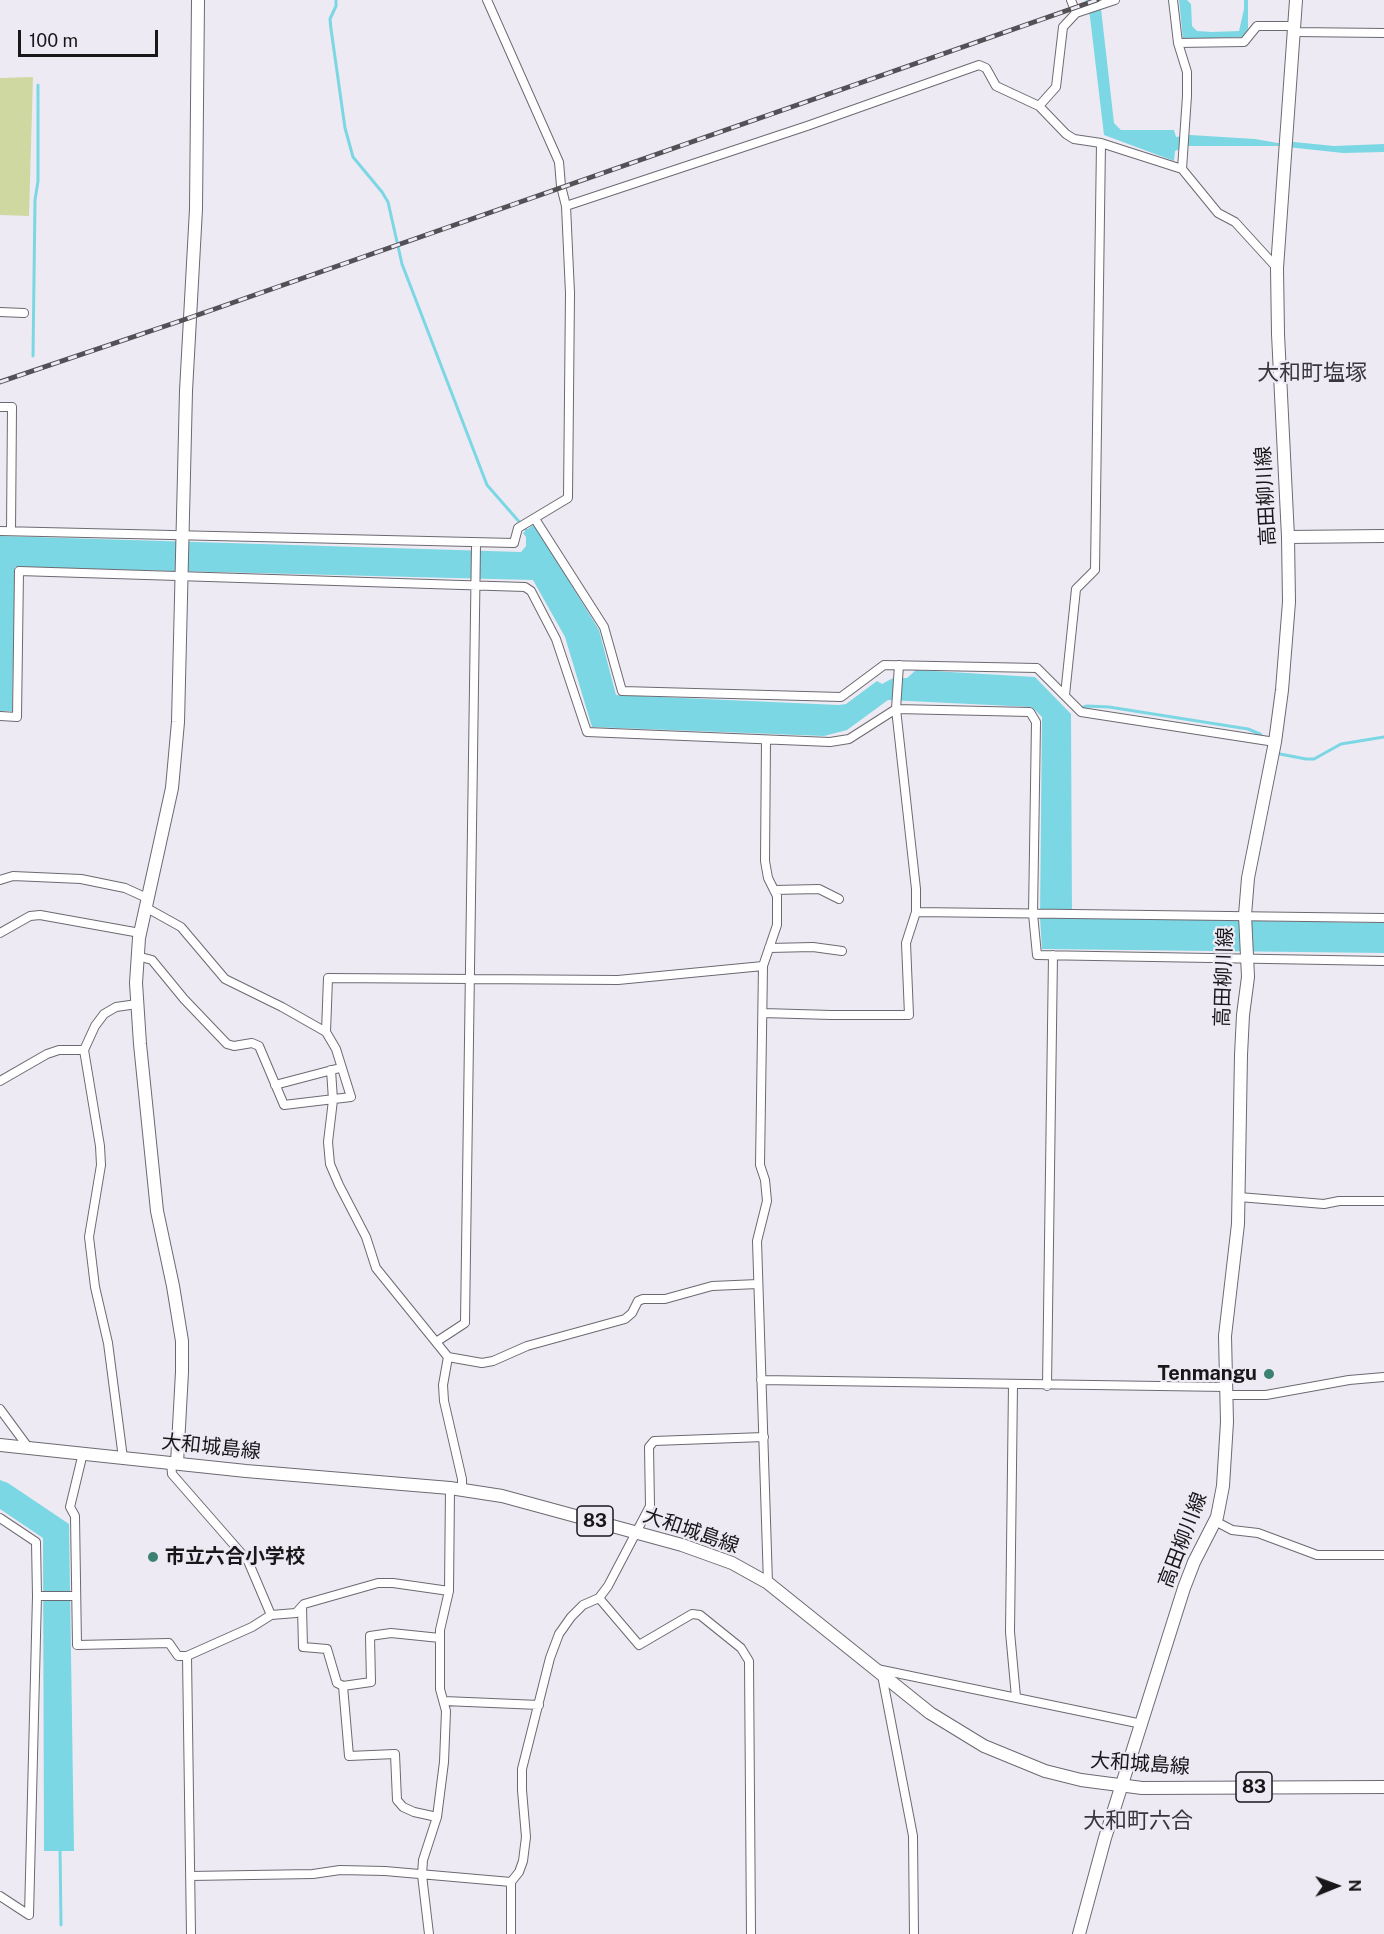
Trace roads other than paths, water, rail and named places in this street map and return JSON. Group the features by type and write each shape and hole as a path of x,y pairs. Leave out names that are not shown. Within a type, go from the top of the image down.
{"main road":[{"path":"174,1463 182,1372 182,1341 157,1211 137,1004 137,956 146,903 172,788 178,722 187,349 196,209 198,0"},
{"name":"高田柳川線","path":"1079,1934 1097,1868 1184,1588 1194,1562 1215,1521 1223,1486 1227,1422 1225,1336 1238,1224 1241,1055 1248,977 1246,918 1248,878 1275,742 1288,624 1288,537 1277,268 1296,0"},
{"path":"1288,537 1384,536"},
{"name":"大和城島線","path":"0,1445 270,1473 456,1489 502,1496 711,1554 768,1583 930,1713 984,1746 1045,1771 1081,1780 1123,1786 1384,1787"}],"street":[{"path":"0,531 476,544 514,543 518,528 568,498 570,301 566,206 559,162 487,0"},
{"path":"1071,0 1076,13"},
{"path":"1039,106 1056,87 1063,27 1076,13 1116,0"},
{"path":"1173,0 1178,43 1187,72 1182,170"},
{"path":"1178,43 1244,42 1257,26 1384,33"},
{"path":"566,206 807,126 979,65 986,68 996,86 1039,106 1065,134 1074,139 1101,143 1182,170 1218,213 1235,222 1277,268"},
{"path":"1065,694 1076,588 1095,570 1101,143"},
{"path":"0,312 24,313"},
{"path":"0,407 12,407 11,531"},
{"path":"535,519 604,627 622,691 841,697 884,665 1037,668 1081,712 1275,742"},
{"path":"436,1341 465,1323 476,544"},
{"path":"0,716 17,717 19,571 525,587 531,591 556,639 587,732 830,742 849,739 896,709 1030,712 1036,722 1033,914 1037,955 1247,956 1384,961"},
{"path":"763,1013 909,1015 906,943 916,912 916,889 896,709 899,665"},
{"path":"766,740 765,861 768,878 777,896 777,925 763,966 760,1165 765,1180 767,1201 757,1241 768,1583"},
{"path":"0,880 12,876 81,879 125,888 181,927 225,979 326,1032 336,1049 351,1097 284,1106 259,1046 252,1042 234,1046 227,1044 184,999 152,960 137,956"},
{"path":"774,890 819,889 839,899"},
{"path":"916,912 1384,918"},
{"path":"0,933 30,916 40,915 140,933"},
{"path":"769,948 813,947 842,951"},
{"path":"1047,1386 1053,955"},
{"path":"326,1032 328,978 618,980 763,966"},
{"path":"123,1458 108,1343 95,1287 89,1237 101,1166 100,1146 84,1050 95,1026 104,1014 116,1007 137,1004"},
{"path":"0,1081 46,1054 59,1050 84,1050"},
{"path":"275,1085 342,1068"},
{"path":"331,1070 333,1100 328,1142 330,1164 366,1236 376,1268 448,1357 482,1363 493,1361 527,1346 625,1319 632,1313 638,1301 643,1299 665,1299 712,1286 758,1284"},
{"path":"1239,1197 1324,1204 1339,1201 1384,1201"},
{"path":"429,1934 422,1875 423,1860 437,1817 444,1762 446,1711 440,1689 440,1638 449,1591 456,1489 462,1479 444,1401 443,1385 448,1357"},
{"path":"761,1380 1013,1384 1226,1391 1266,1395 1349,1380 1384,1377"},
{"path":"1013,1384 1010,1632 1016,1697"},
{"path":"0,1409 28,1447"},
{"path":"511,1934 511,1882 519,1872 523,1861 526,1837 522,1769 550,1658 559,1634 583,1605 598,1598 608,1586 638,1532 650,1506 649,1447 654,1441 764,1437"},
{"path":"82,1454 70,1507 75,1516 77,1645 169,1643 178,1656 187,1656 252,1627 271,1615 296,1613 304,1604 378,1583 449,1591"},
{"path":"174,1463 172,1474 248,1561 271,1615"},
{"path":"0,1518 36,1542 42,1596 29,1916 0,1896"},
{"path":"1215,1521 1232,1530 1258,1533 1317,1555 1384,1555"},
{"path":"42,1596 76,1596"},
{"path":"598,1598 639,1646 692,1614 700,1615 741,1648 749,1661 752,1934"},
{"path":"302,1607 303,1647 327,1649 337,1683 343,1686 371,1682 370,1636 391,1633 440,1638"},
{"path":"187,1656 191,1934"},
{"path":"914,1934 913,1836 877,1672 1016,1697 1142,1724"},
{"path":"343,1686 350,1756 394,1754 397,1800 403,1807 414,1812 437,1817"},
{"path":"444,1701 539,1705"},
{"path":"190,1876 313,1874 340,1870 385,1871 511,1882"}],"water":[{"path":"1086,0 1100,0 1114,123 1121,130 1174,130 1176,137 1190,135 1334,146 1384,144 1384,152 1343,153 1278,146 1188,146 1175,151 1174,161 1104,135"},
{"path":"1179,0 1187,0 1191,4 1192,26 1197,31 1212,32 1239,31 1244,0 1248,0 1248,29 1242,37 1183,39"},
{"path":"534,524 599,630 616,695 839,705 846,704 877,681 882,684 893,678 907,678 916,670 1035,677 1071,714 1072,918 1384,923 1384,953 1042,949 1040,918 1042,717 1032,707 888,700 847,730 824,736 592,727 565,637 533,580 15,567 12,711 0,711 0,536 521,552 526,546 526,537 523,533"},
{"path":"0,1480 69,1524 74,1851 44,1851 43,1538 0,1509"}],"waterway":[{"path":"336,0 336,6 330,19 331,29 345,128 353,157 388,202 402,264 487,485 529,533"},
{"path":"33,356 38,85"},
{"path":"1081,708 1109,707 1248,729 1260,734 1264,739"},
{"path":"1278,752 1314,759 1341,744 1384,737"},
{"path":"60,1849 61,1925"}],"railway":[{"path":"0,382 1097,0"}],"place":[{"name":"Tenmangu","path":"1269,1374"},
{"name":"市立六合小学校","path":"153,1557"}],"district":[{"name":"大和町塩塚","path":"1312,373"},
{"name":"大和町六合","path":"1138,1821"}]}
